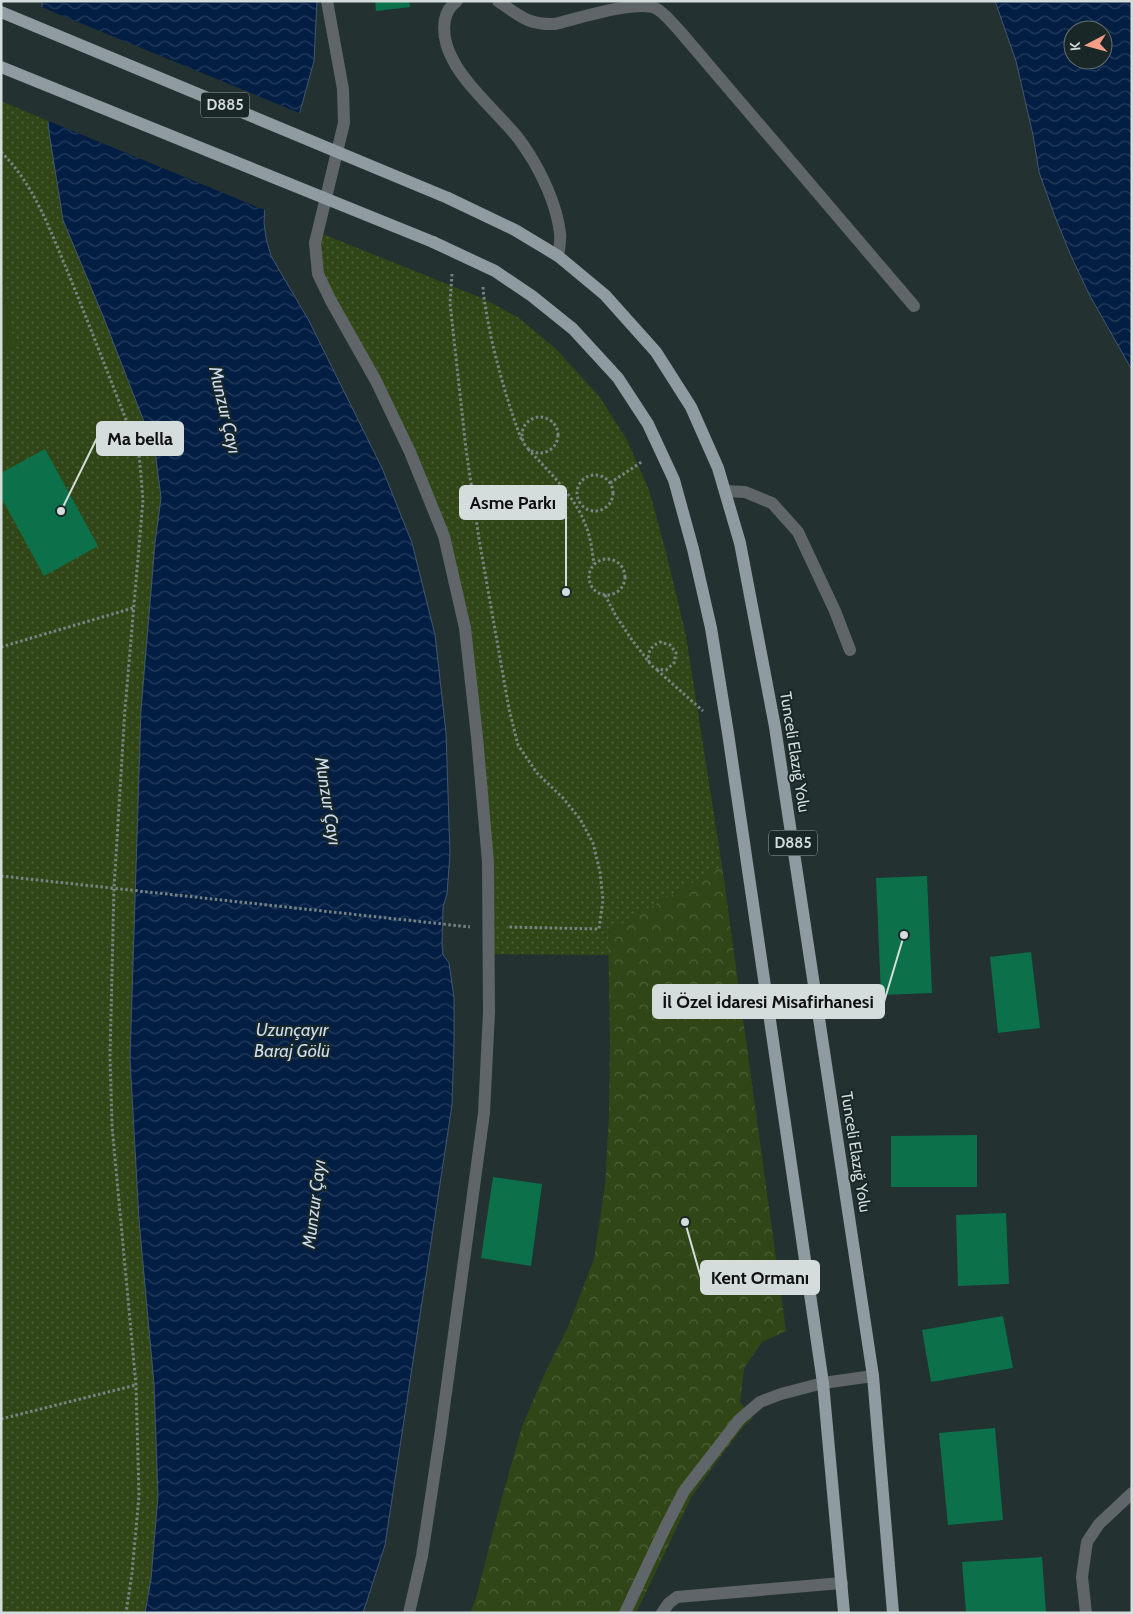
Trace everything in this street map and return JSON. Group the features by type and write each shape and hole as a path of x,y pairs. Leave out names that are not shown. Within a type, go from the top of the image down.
{"main road":[{"name":"Tunceli Elazığ Yolu","path":"1,12 448,198 515,230 558,256 605,295 656,352 691,407 718,468 740,543 775,727 873,1376 893,1613"},
{"name":"D885","path":"1,67 433,242 495,271 532,296 573,329 618,378 648,424 674,480 693,549 711,628 823,1383 844,1613"}],"lane":[{"path":"327,1 343,89 344,123 315,243 318,274 376,381 410,452 444,536 465,628 488,862 490,1012 484,1113 440,1437 422,1556 409,1613"},
{"path":"457,1 451,6 446,15 444,25 450,54 468,82 516,136 535,164 546,185 555,210 560,234 558,256"},
{"path":"498,1 527,20 544,25 632,6 652,5 678,29 914,306"},
{"path":"724,491 745,492 772,503 798,532 835,611 850,650"},
{"path":"625,1613 684,1491 739,1420 760,1402 797,1388 873,1376"},
{"path":"1086,1613 1082,1577 1087,1542 1099,1524 1132,1494"},
{"path":"662,1613 669,1603 677,1597 842,1583"}],"path":[{"path":"1,152 11,161 29,187 47,225 89,324 139,453 143,500 125,708 114,888 110,1056 112,1126 136,1385 139,1496 132,1573 126,1613"},
{"path":"1,876 462,926 599,929 603,900 600,872 593,844 580,819 563,798 537,773 518,745 509,709 479,539 455,352 450,303 452,276 458,254"},
{"path":"485,267 484,299 492,342 508,401 522,441 548,470 577,508 587,528 594,564"},
{"path":"522,441 523,428 532,419 538,417 545,418 555,426 557,438 551,449 540,454 528,449"},
{"path":"610,483 660,450"},
{"path":"592,474 606,478 610,483 613,496 611,502 606,507 594,511 582,505 578,500 577,493 581,481 592,474"},
{"path":"577,508 582,505"},
{"path":"606,559 618,563 625,574 622,587 611,595 605,595 593,589 589,576 594,564 606,559"},
{"path":"605,595 632,640 656,669 728,733"},
{"path":"1,647 133,608"},
{"path":"650,662 649,652 656,644 666,643 674,649 676,653 674,663 666,670 656,669"},
{"path":"1,1419 136,1385"}],"green space":[{"path":"1,101 48,121 49,132 103,316 155,450 161,498 141,710 130,1059 133,1125 154,1384 158,1497 151,1579 145,1613 1,1613"},
{"path":"318,232 484,299 519,318 556,349 599,396 627,440 649,490 686,636 722,866 608,932 609,955 489,954 477,737 444,536 410,452 323,287"},
{"path":"1,256 14,348 1,349"},
{"path":"722,866 786,1331 762,1342 744,1368 740,1402 753,1418 726,1449 692,1496 636,1613 470,1613 476,1598 522,1427 543,1377 567,1329 594,1259 605,1186 609,1115 608,932"}],"water":[{"name":"Uzunçayır Baraj Gölü","path":"42,1 317,1 314,61 296,126 265,205 264,223 266,238 271,256 309,321 382,468 412,543 435,635 446,733 450,854 447,894 443,907 442,944 443,955 449,963 454,998 452,1105 385,1545 363,1613 145,1613 151,1579 158,1496 154,1384 139,1220 130,1059 141,710 155,543 161,498 155,450 63,220 49,132 42,56"},
{"path":"995,1 1132,1 1132,370 1090,296 1071,256 1039,172 1033,135 1016,61"}],"pier":[{"path":"39,6 302,114 271,194 267,211 46,120 39,57"}],"building":[{"path":"375,1 409,1 410,7 376,11"},
{"path":"45,449 98,546 44,576 1,497 1,473"},
{"path":"927,876 932,993 881,995 876,878"},
{"path":"1031,952 1040,1028 998,1033 990,957"},
{"path":"977,1135 977,1187 891,1187 891,1136"},
{"path":"493,1177 542,1184 531,1266 481,1258"},
{"path":"1006,1213 1009,1284 958,1286 956,1215"},
{"path":"1003,1316 1013,1368 931,1382 922,1330"},
{"path":"995,1428 1003,1520 948,1525 939,1433"},
{"path":"1042,1557 1046,1613 966,1613 962,1562"}],"place":[{"name":"Ma bella","path":"61,511"},
{"name":"Asme Parkı","path":"566,592"},
{"name":"İl Özel İdaresi Misafirhanesi","path":"904,935"},
{"name":"Kent Ormanı","path":"685,1222"}],"water label":[{"name":"Munzur Çayı","path":"225,410"},
{"name":"Munzur Çayı","path":"328,801"},
{"name":"Munzur Çayı","path":"314,1204"}]}
